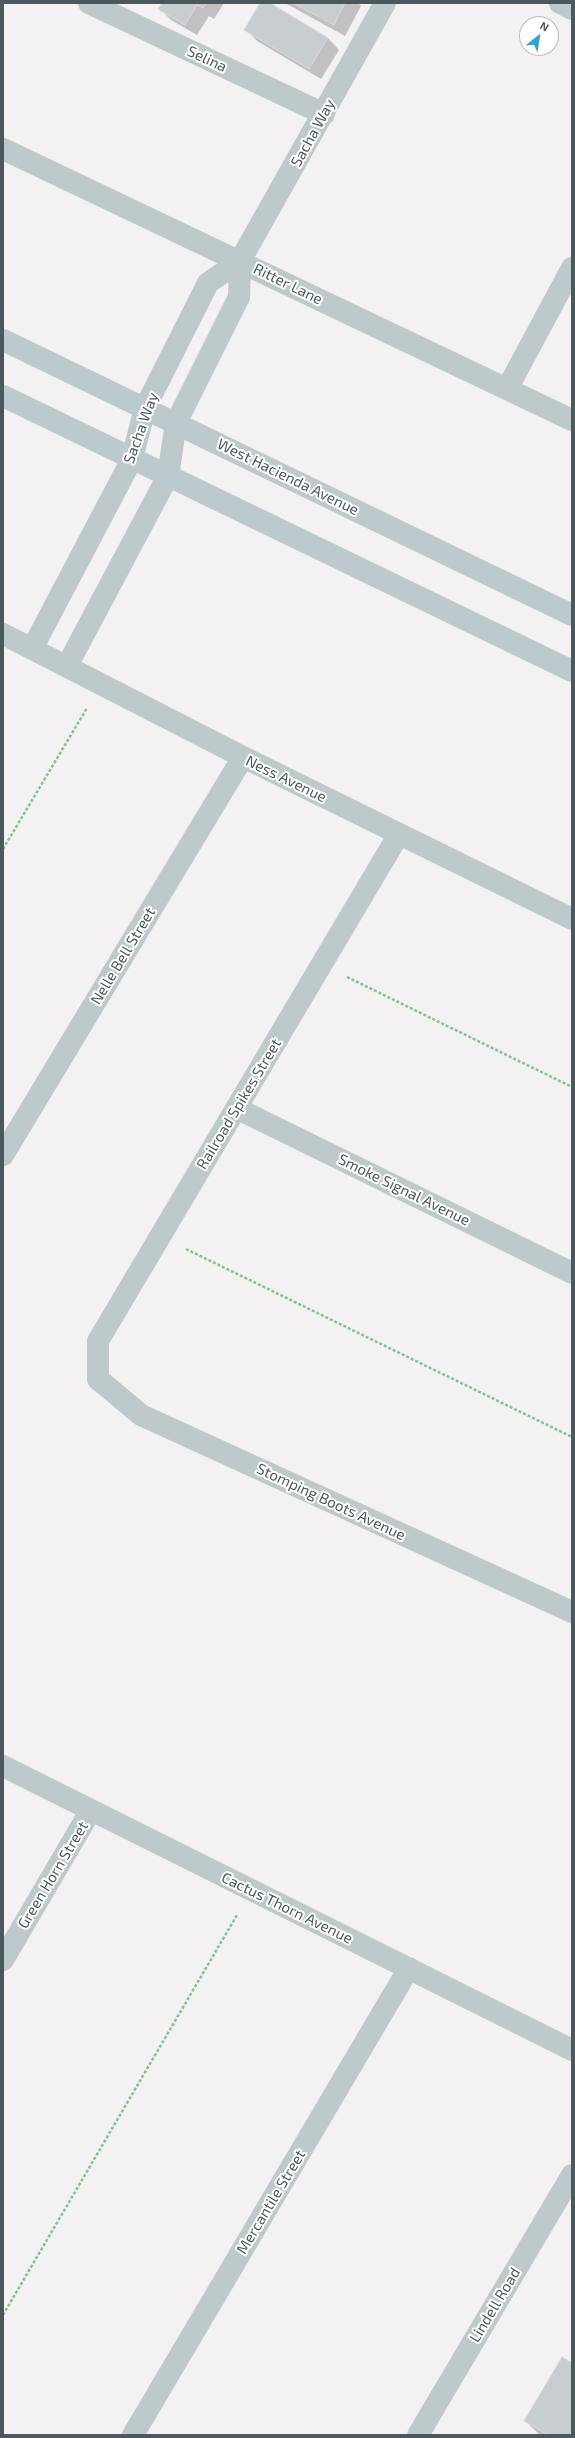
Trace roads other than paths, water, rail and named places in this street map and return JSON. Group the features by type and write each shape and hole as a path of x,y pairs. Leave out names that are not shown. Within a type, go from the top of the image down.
{"main road":[{"name":"West Hacienda Avenue","path":"3,340 572,615"},
{"path":"3,396 572,671"}],"street":[{"name":"Selina","path":"90,3 324,114"},
{"name":"Sacha Way","path":"32,649 132,459 145,408 208,283 240,261 324,114 385,3"},
{"path":"560,3 572,9"},
{"name":"Ritter Lane","path":"3,150 240,261 572,420"},
{"name":"Sacha Way","path":"68,666 168,476 176,423 238,298 240,261"},
{"path":"507,389 572,268"},
{"name":"Ness Avenue","path":"3,634 243,757 572,919"},
{"name":"Nelle Bell Street","path":"3,1155 243,757"},
{"name":"Railroad Spikes Street","path":"98,1379 98,1341 400,834"},
{"name":"Smoke Signal Avenue","path":"236,1108 572,1273"},
{"name":"Stomping Boots Avenue","path":"98,1379 141,1415 572,1612"},
{"name":"Cactus Thorn Avenue","path":"3,1766 572,2050"},
{"name":"Green Horn Street","path":"3,1960 91,1810"},
{"name":"Mercantile Street","path":"133,2435 409,1968"},
{"name":"Lindell Road","path":"418,2435 572,2175"}]}
